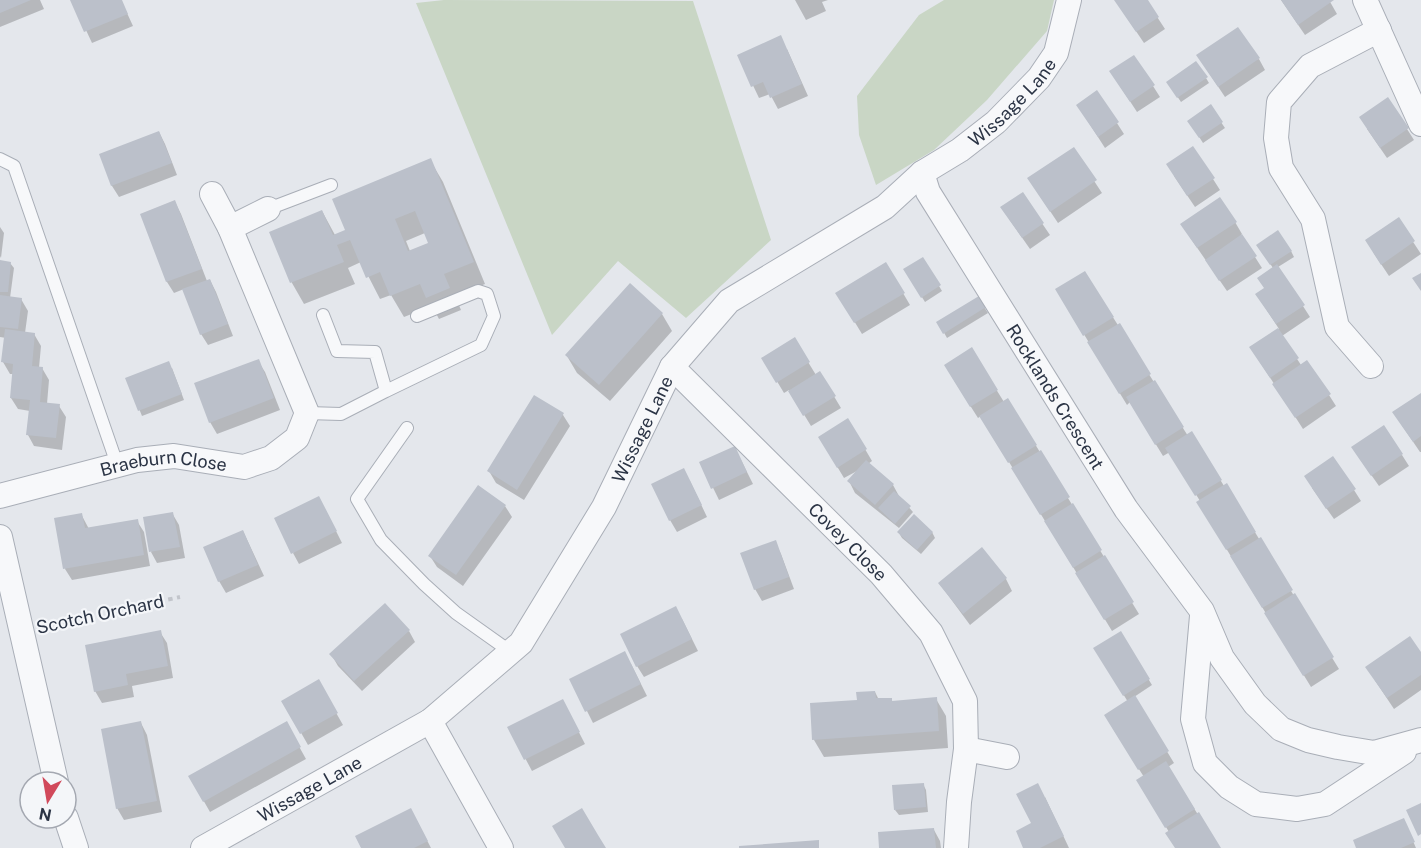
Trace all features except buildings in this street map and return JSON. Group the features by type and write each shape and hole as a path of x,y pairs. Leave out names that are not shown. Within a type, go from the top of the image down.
{"street":[{"name":"Wissage Lane","path":"203,848 430,721 521,643 604,507 672,367 729,301 885,207 922,173 960,150 996,122 1039,78 1056,53 1069,0"},
{"path":"1365,0 1421,124"},
{"path":"1371,366 1337,327 1313,219 1281,168 1276,138 1279,102 1310,66 1379,30"},
{"name":"Rocklands Crescent","path":"922,173 928,192 1126,509 1202,611 1222,658 1255,704 1281,729 1308,740 1374,753 1421,740"},
{"path":"212,194 230,228 308,413"},
{"path":"230,228 268,209"},
{"name":"Covey Close","path":"672,367 881,574 930,633 965,701 966,749 956,848"},
{"name":"Braeburn Close","path":"0,496 117,464 174,456 244,467 271,458 297,438 308,413"},
{"name":"Scotch Orchard","path":"0,537 53,770"},
{"name":"Rocklands Crescent","path":"1202,611 1193,719 1205,763 1229,787 1256,804 1297,809 1325,804 1421,740"},
{"path":"430,721 501,848"},
{"path":"966,749 1007,757"},
{"path":"70,830 76,848"}],"lane":[{"path":"0,159 14,166 117,464"},
{"path":"268,209 331,185"},
{"path":"308,413 341,414 481,345 494,316 487,294 478,291 417,316"},
{"path":"323,315 337,351 375,352 386,391"},
{"path":"407,428 357,499 381,540 424,584 456,613 511,652"}],"path":[{"name":"Scotch Orchard","path":"20,631 180,597"}],"green space":[{"path":"444,0 693,1 771,240 686,318 618,261 552,335 416,3"},
{"path":"944,0 1054,0 1047,31 987,100 934,150 876,185 859,135 857,96 919,15"}]}
